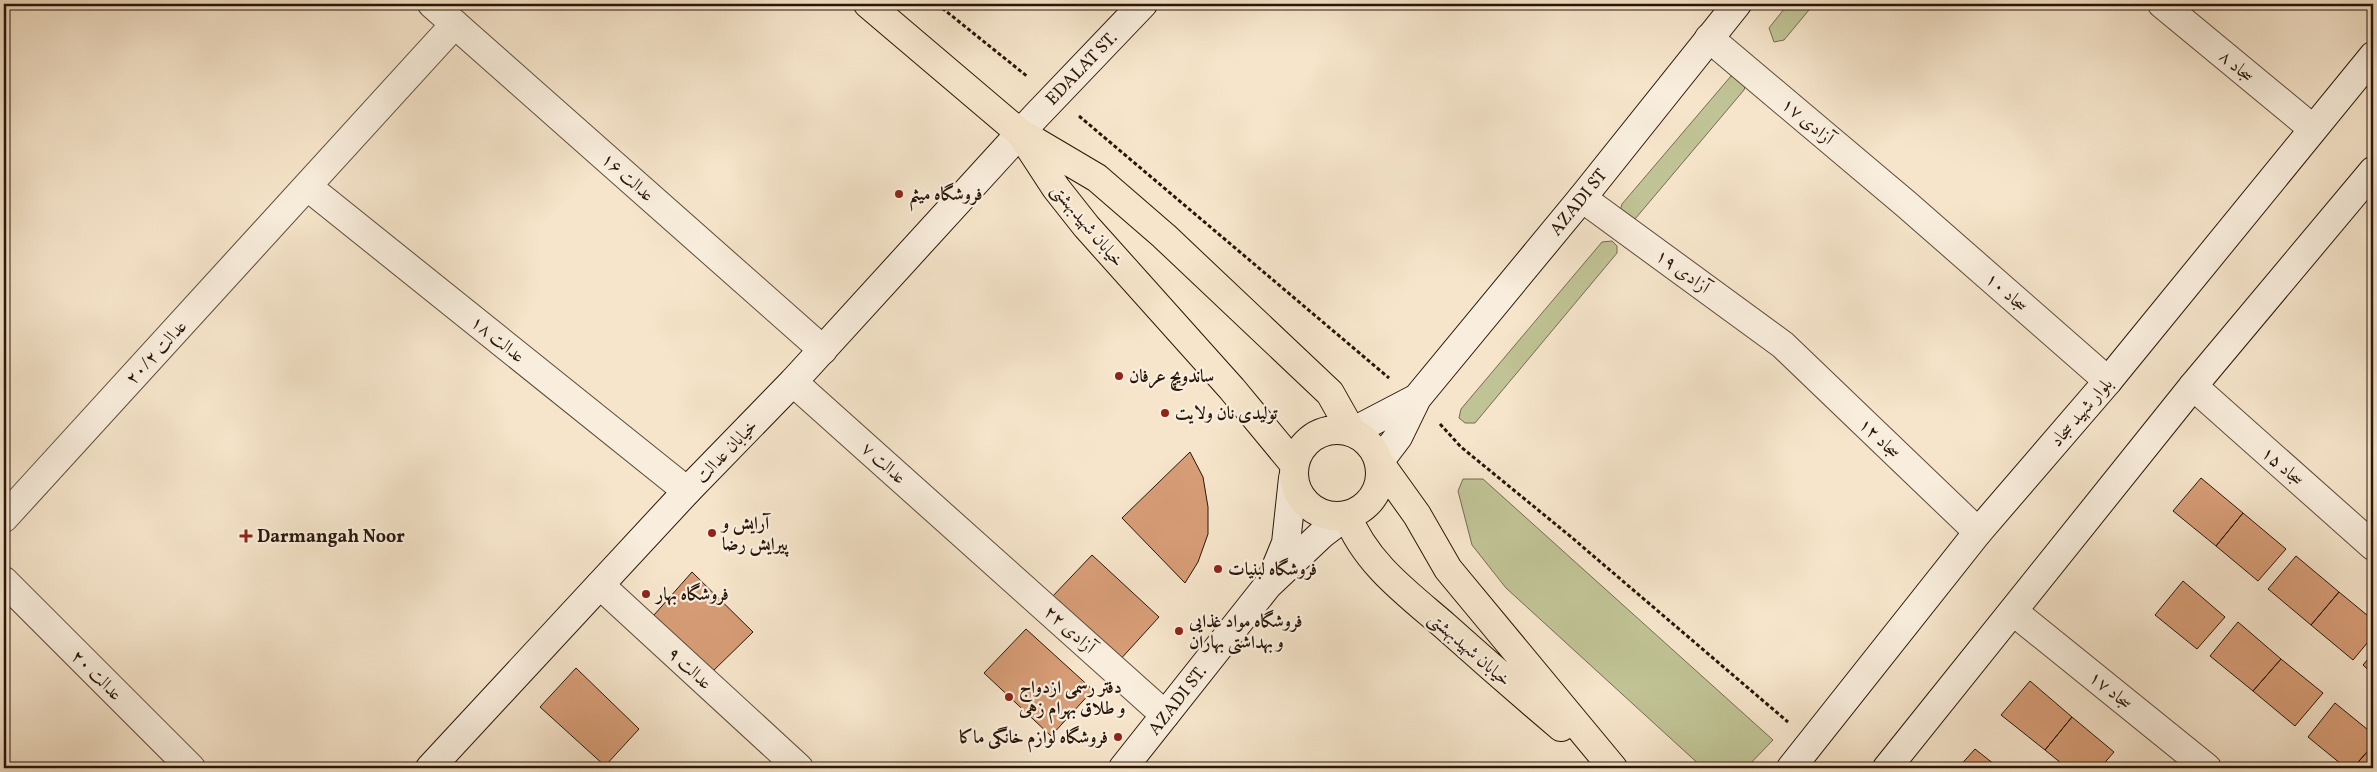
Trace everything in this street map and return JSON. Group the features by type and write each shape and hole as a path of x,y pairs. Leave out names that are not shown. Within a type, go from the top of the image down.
{"main road":[{"name":"خیابان شهیدبهشتی","path":"868,4 1020,133 1056,188 1086,226 1232,389 1294,471"},
{"path":"1020,133 1098,178 1164,236 1330,393 1352,432"},
{"path":"1330,430 1352,432 1364,439 1374,448 1379,462 1381,476 1377,489 1370,501 1360,510 1347,516 1333,516 1320,513 1307,504 1298,493 1294,471 1299,450 1309,439 1330,430"},
{"path":"1379,462 1417,515 1448,569 1612,768"},
{"name":"خیابان شهیدبهشتی","path":"1347,516 1353,531 1365,551 1383,570 1499,674 1612,768"}],"street":[{"name":"عدالت ۱۶","path":"432,4 823,350"},
{"name":"EDALAT ST.","path":"1020,133 1143,4"},
{"name":"AZADI ST","path":"1416,398 1582,198 1737,4"},
{"name":"سجاد ۸","path":"2162,4 2312,128"},
{"name":"عدالت ۲۰/۲","path":"4,518 455,24"},
{"name":"آزادی ۱۷","path":"1709,38 1906,204"},
{"name":"بلوار شهید سجاد","path":"1790,768 1978,532 2108,381 2312,128 2373,56"},
{"name":"خیابان عدالت","path":"430,768 687,491 823,350 1020,133"},
{"path":"1887,768 2014,612 2193,386 2370,183"},
{"name":"عدالت ۱۸","path":"308,187 687,491"},
{"name":"آزادی ۱۹","path":"1582,198 1783,345"},
{"name":"سجاد ۱۰","path":"1906,204 2108,381"},
{"name":"سجاد ۱۲","path":"1783,345 1978,532"},
{"name":"عدالت ۷","path":"793,382 974,544"},
{"name":"سجاد ۱۵","path":"2193,386 2373,546"},
{"path":"1352,432 1416,398"},
{"path":"1379,462 1398,437 1416,398"},
{"path":"1268,585 1286,543 1294,471"},
{"path":"1268,585 1322,534 1347,516"},
{"name":"آزادی ۲۲","path":"974,544 1165,715"},
{"name":"عدالت ۲۰","path":"4,581 191,768"},
{"name":"عدالت ۹","path":"600,585 790,760"},
{"name":"AZADI ST.","path":"1123,768 1268,585"},
{"name":"سجاد ۱۷","path":"2014,612 2207,768"}],"path":[{"path":"937,4 1097,130 1383,373 1416,398 1461,447 1570,536 1812,742"}],"green space":[{"path":"1788,4 1814,4 1784,40 1774,42 1769,28"},
{"path":"1740,73 1747,81 1744,90 1635,219 1626,219 1619,214 1622,204 1731,76"},
{"path":"1612,241 1617,246 1617,253 1475,423 1465,423 1459,418 1461,409 1602,242"},
{"path":"1463,479 1483,479 1773,740 1746,768 1703,768 1506,588 1472,545 1458,491"}],"building":[{"path":"1190,452 1203,477 1208,507 1208,534 1198,562 1185,583 1122,518"},
{"path":"2201,478 2243,513 2216,546 2173,511"},
{"path":"2243,513 2286,549 2258,581 2216,546"},
{"path":"1092,555 1159,617 1118,662 1051,598"},
{"path":"2296,556 2339,592 2311,625 2268,589"},
{"path":"692,572 753,632 711,673 654,615"},
{"path":"2183,581 2225,617 2197,649 2155,615"},
{"path":"2339,592 2373,620 2373,636 2353,660 2311,625"},
{"path":"2238,622 2281,659 2253,691 2210,656"},
{"path":"1026,629 1093,690 1051,736 984,673"},
{"path":"2373,653 2373,674 2363,665"},
{"path":"2281,659 2323,693 2295,726 2253,691"},
{"path":"576,668 639,729 605,766 540,707"},
{"path":"2030,681 2072,717 2045,750 2001,715"},
{"path":"2335,703 2373,734 2373,745 2353,768 2346,768 2308,737"},
{"path":"2072,717 2114,752 2100,768 2067,768 2045,750"},
{"path":"2373,745 2373,768 2353,768"},
{"path":"1975,749 1999,768 1958,768"}],"place":[{"name":"فروشگاه میثم","path":"899,194"},
{"name":"ساندویچ عرفان","path":"1119,376"},
{"name":"تولیدی نان ولایت","path":"1165,413"},
{"name":"آرایش و پیرایش رضا","path":"712,533"},
{"name":"Darmangah Noor","path":"246,536"},
{"name":"فروشگاه لبنیات","path":"1218,569"},
{"name":"فروشگاه بهار","path":"646,594"},
{"name":"فروشگاه مواد غذایی و بهداشتی بهاران","path":"1179,631"},
{"name":"دفتر رسمی ازدواج و طلاق بهرام زهی","path":"1009,697"},
{"name":"فروشگاه لوازم خانگی ماکا","path":"1118,737"}]}
